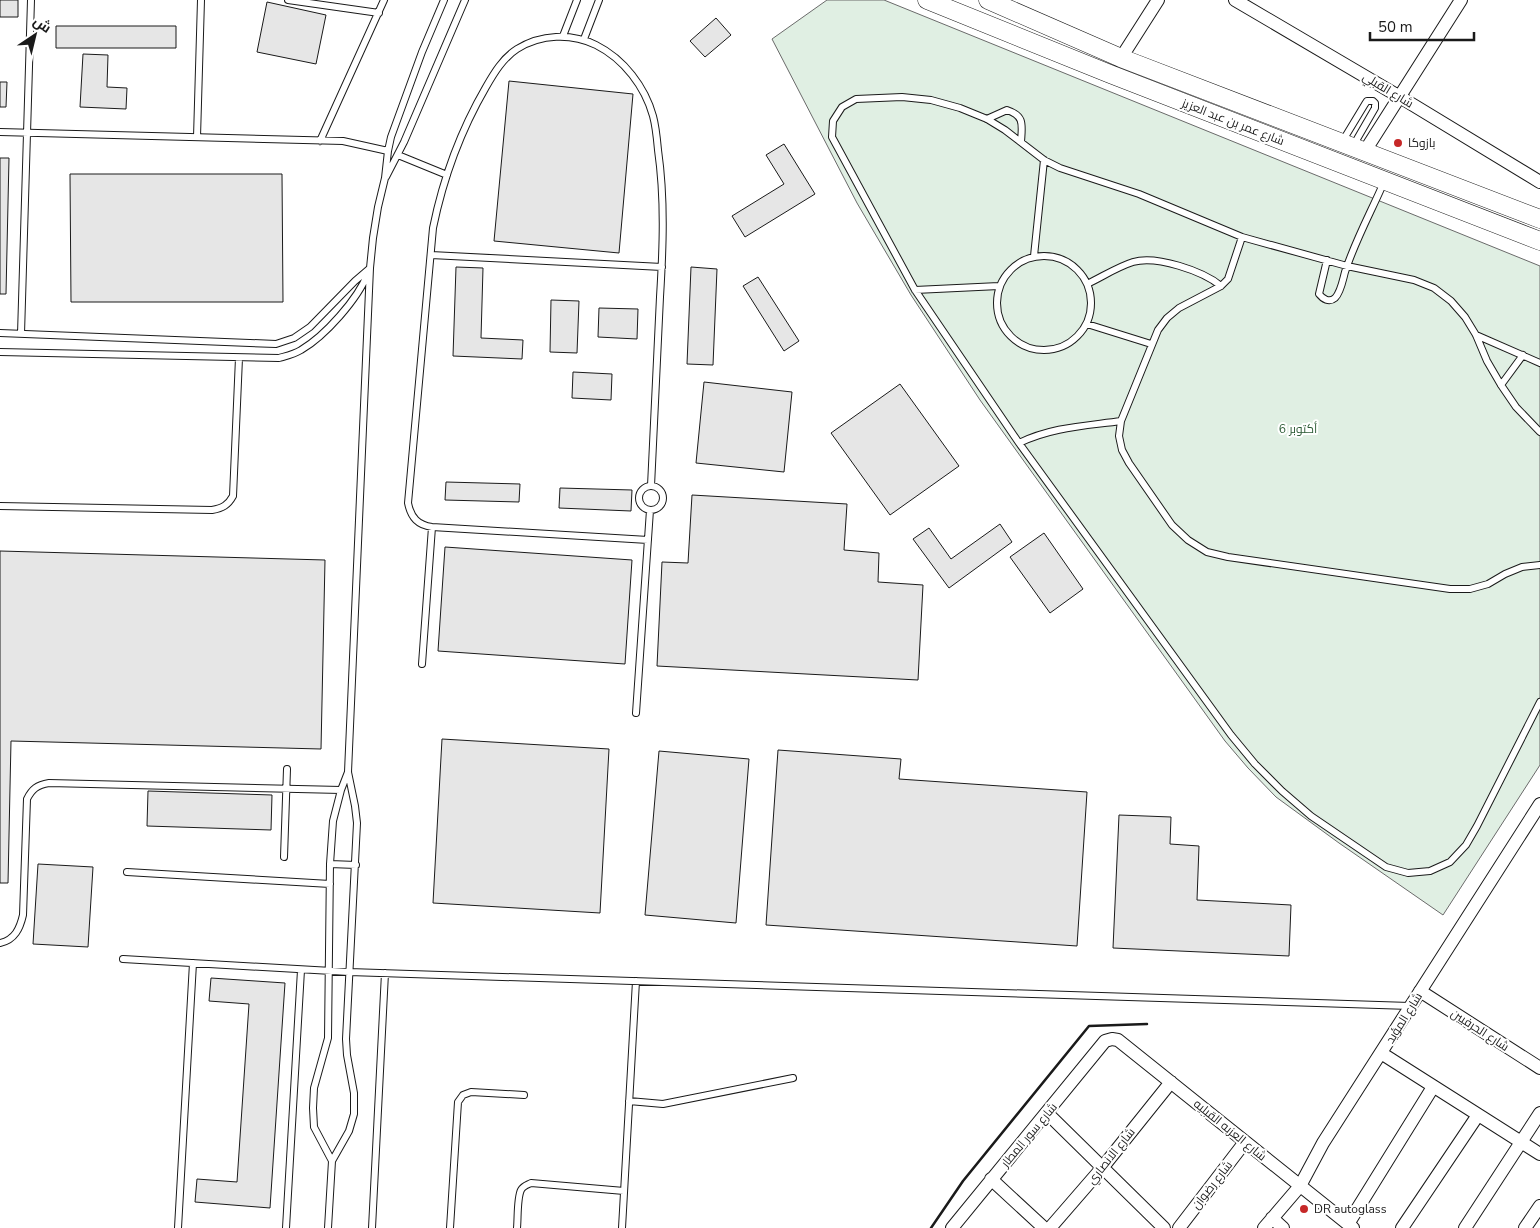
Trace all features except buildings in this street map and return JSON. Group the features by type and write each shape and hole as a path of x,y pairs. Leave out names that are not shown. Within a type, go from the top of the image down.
{"main road":[{"name":"شارع عمر بن عبد العزيز","path":"927,0 1110,74 1540,241"},
{"name":"شارع عمر بن عبد العزيز","path":"988,0 1121,58 1540,219"}],"street":[{"path":"1121,58 1158,0"},
{"name":"شارع القبلي","path":"1235,0 1400,96 1540,182"},
{"path":"1353,147 1400,96 1461,0"},
{"name":"شارع المؤيد","path":"1268,1223 1300,1186 1323,1143 1540,804"},
{"name":"شارع الحرفيين","path":"1420,991 1540,1068"},
{"name":"شارع العزبه القبليه","path":"1105,1041 1112,1038 1118,1040 1350,1226"},
{"name":"شارع سور المطار","path":"952,1228 1105,1041"},
{"path":"1381,1053 1540,1154"},
{"name":"شارع الانصاري","path":"1050,1228 1102,1168 1171,1082"},
{"path":"1350,1226 1433,1087"},
{"path":"1047,1113 1164,1228"},
{"path":"1465,1228 1540,1113"},
{"path":"1402,1228 1478,1115"},
{"name":"شارع رضوان","path":"1179,1228 1245,1142"},
{"path":"991,1179 1044,1228"},
{"path":"1525,1228 1540,1206"},
{"path":"1268,1223 1283,1228"}],"lane":[{"path":"21,334 31,0"},
{"path":"197,137 201,0"},
{"path":"288,0 340,4 378,13"},
{"path":"320,141 384,0"},
{"path":"328,1228 332,1161 349,1131 354,1114 354,1093 346,1039 357,823 348,772 370,268 378,208 385,178 388,151 395,124 444,0"},
{"path":"385,178 398,155 465,0"},
{"path":"563,36 578,0"},
{"path":"584,40 599,0"},
{"path":"648,540 432,528 423,526 415,521 410,513 408,504 433,228 439,201 461,138 477,102 497,68 516,50 538,40 563,36 584,40 609,52 640,85 649,102 654,119 661,168 664,218 651,486"},
{"path":"1540,432 1516,407 1501,385 1466,317 1451,300 1434,288 1414,280 1347,266 1242,237 1138,194 1060,168 1044,160 1005,130 987,119 941,102 902,97 856,100 842,108 833,121 832,137 915,290 1019,443 1231,735 1255,764 1311,816 1386,867 1408,873 1430,871 1450,862 1466,845 1477,826 1540,702"},
{"path":"1367,101 1373,101 1375,108 1353,147 1365,104 1367,101"},
{"path":"987,119 1007,110 1016,113 1022,121 1021,142"},
{"path":"0,132 343,141 388,151"},
{"path":"398,155 447,175"},
{"path":"1034,256 1044,160"},
{"path":"1327,260 1319,294 1323,299 1329,300 1335,298 1338,293 1347,266 1384,180"},
{"path":"1242,237 1228,279 1221,286 1179,308 1167,318 1158,330 1121,421 1119,436 1122,450 1172,525 1188,540 1207,552 1450,589 1470,589 1488,584 1522,567 1540,565"},
{"path":"431,255 662,267"},
{"path":"1034,256 1059,258 1071,264 1087,284 1091,297 1091,310 1087,324 1079,336 1068,345 1054,350 1040,351 1025,347 1013,340 1003,329 996,301 999,286 1004,276 1022,260 1034,256"},
{"path":"1087,284 1133,262 1146,260 1158,261 1200,273 1221,286"},
{"path":"0,333 276,344 294,338 310,327 370,268"},
{"path":"0,352 279,358 300,352 318,339 351,303 363,286 370,268"},
{"path":"915,290 999,286"},
{"path":"1087,324 1152,344"},
{"path":"1476,335 1540,363"},
{"path":"1501,385 1523,355"},
{"path":"0,506 212,510 229,504 234,496 240,358"},
{"path":"1019,443 1048,431 1121,421"},
{"path":"646,486 656,487 663,496 660,506 650,510 645,509 638,500 639,494 646,486"},
{"path":"636,713 650,510"},
{"path":"422,664 432,528"},
{"path":"284,857 287,769"},
{"path":"332,1161 314,1127 313,1108 314,1088 328,1038 330,864 333,821 348,772"},
{"path":"0,943 7,942 19,930 23,915 27,799 32,790 39,784 341,790"},
{"path":"330,864 356,865"},
{"path":"127,872 330,884"},
{"path":"123,959 385,974 1411,1006"},
{"path":"178,1228 193,963"},
{"path":"286,1228 301,970"},
{"path":"372,1228 385,974"},
{"path":"622,1228 636,981"},
{"path":"629,1101 662,1104 793,1078"},
{"path":"450,1228 458,1102 463,1095 471,1092 524,1095"},
{"path":"517,1228 519,1196 525,1185 624,1191"}],"green space":[{"name":"6 أكتوبر","path":"827,0 884,0 1540,266 1540,765 1443,915 1276,797 1248,768 1225,741 980,400 911,295 857,203 772,39"}],"wall":[{"path":"931,1228 963,1181 1089,1026 1147,1024"}],"place":[{"name":"بازوكا","path":"1398,143"},
{"name":"DR autoglass","path":"1304,1209"}]}
